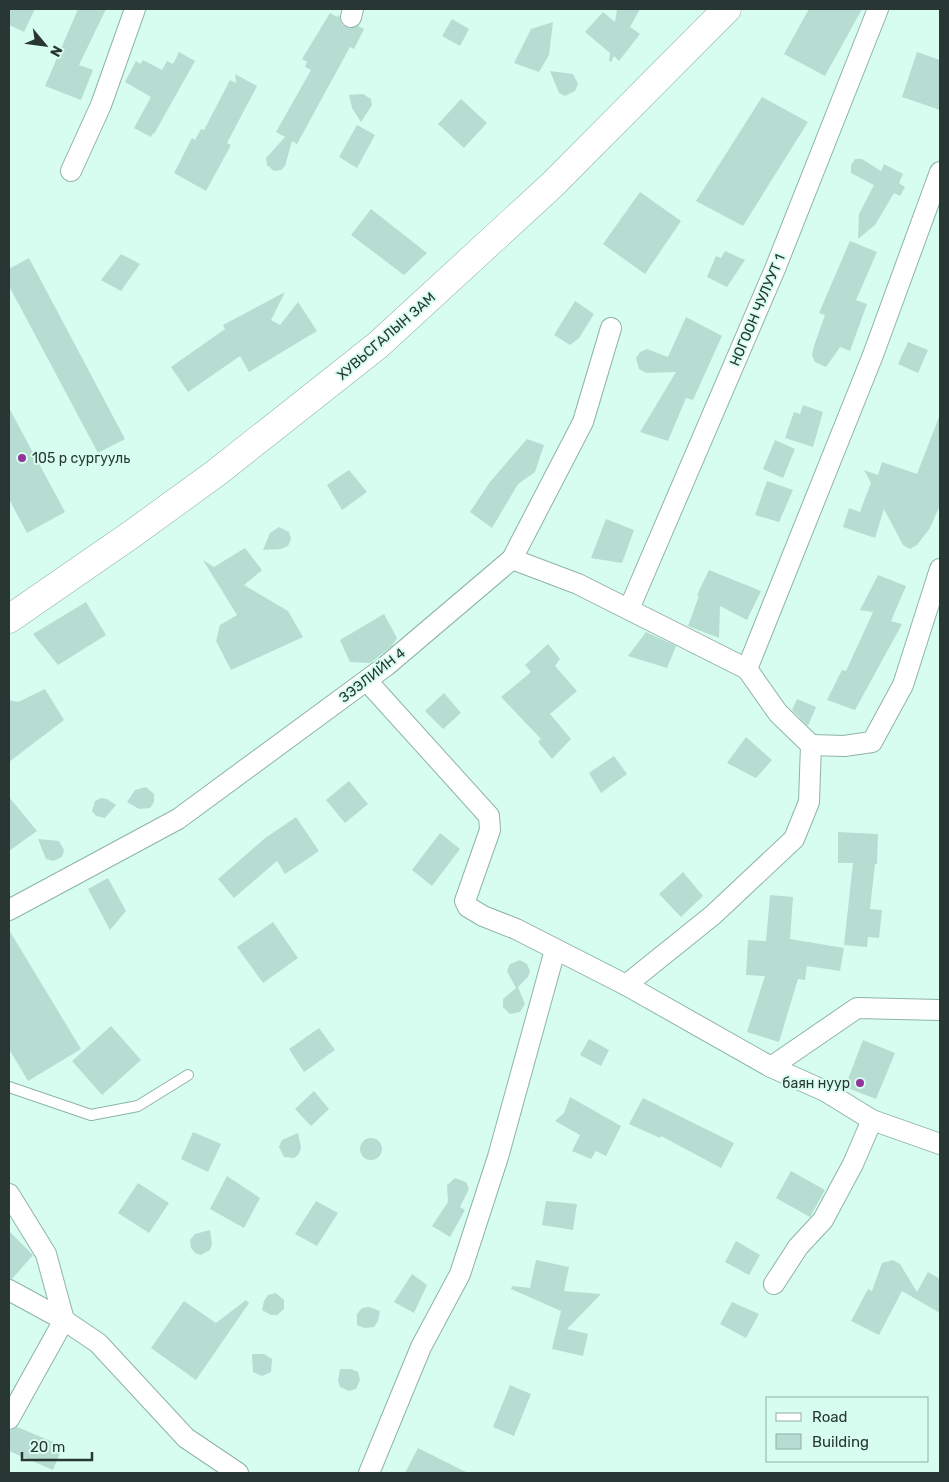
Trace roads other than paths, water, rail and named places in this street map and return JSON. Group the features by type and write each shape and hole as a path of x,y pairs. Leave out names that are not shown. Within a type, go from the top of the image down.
{"main road":[{"name":"ХУВЬСГАЛЫН ЗАМ","path":"10,615 216,473 378,345 552,185 727,9"}],"street":[{"path":"71,171 101,106 135,9"},
{"name":"НОГООН ЧУЛУУТ 1","path":"629,609 775,269 878,9"},
{"path":"747,669 873,355 940,172"},
{"name":"ЗЭЭЛИЙН 4","path":"9,910 178,820 367,680 512,559 583,422 611,328"},
{"path":"512,559 578,584 747,669 778,713 811,745 844,746 872,742 903,685 940,569"},
{"path":"367,680 489,816 490,830 465,900 468,907 483,916 516,929 626,984 771,1067 825,1090 872,1120 940,1144"},
{"path":"626,984 713,915 794,839 809,802 811,745"},
{"path":"369,1473 422,1347 460,1274 498,1157 555,950"},
{"path":"771,1067 857,1008 940,1010"},
{"path":"774,1284 798,1247 823,1220 853,1164 872,1120"},
{"path":"9,1194 46,1254 64,1320 9,1419"},
{"path":"9,1290 64,1320 98,1343 186,1438 238,1473"}],"lane":[{"path":"9,1087 91,1115 138,1106 188,1075"}],"place":[{"name":"105 р сургууль","path":"22,458"},
{"name":"баян нуур","path":"860,1083"}]}
